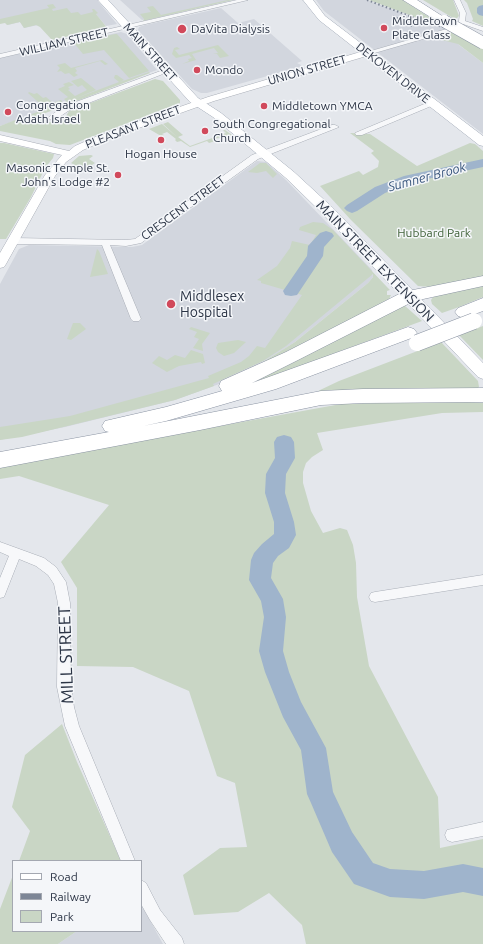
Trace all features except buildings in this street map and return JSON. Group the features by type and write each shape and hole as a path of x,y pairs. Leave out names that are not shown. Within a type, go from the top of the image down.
{"highway":[{"path":"409,0 453,20 483,44"},
{"path":"419,0 483,37"},
{"path":"108,433 252,376 409,296 483,281"},
{"path":"0,447 173,425 277,395 412,338 474,317 483,304"},
{"path":"0,460 108,433 321,398 363,396 483,395"}],"main road":[{"name":"MAIN STREET","path":"103,0 166,71 198,103"},
{"name":"DEKOVEN DRIVE","path":"308,0 322,18 483,142"},
{"path":"198,103 264,153"},
{"name":"MAIN STREET EXTENSION","path":"264,153 327,210 483,373"}],"street":[{"name":"WILLIAM STREET","path":"0,56 245,0"},
{"path":"453,20 463,13 457,0"},
{"name":"UNION STREET","path":"198,103 452,29 453,20"},
{"path":"453,20 483,29"},
{"path":"52,118 58,112 65,109 166,71"},
{"name":"PLEASANT STREET","path":"0,264 50,175 62,160 70,154 101,138 198,103"},
{"path":"359,133 432,104"},
{"name":"CRESCENT STREET","path":"13,241 130,243 141,240 250,160 264,153 335,127"},
{"path":"0,138 70,154"},
{"path":"105,243 136,319"},
{"name":"MILL STREET","path":"0,547 40,562 52,571 60,582 64,603 64,687 67,707 72,726 128,860"},
{"path":"0,593 16,553"},
{"path":"375,597 483,580"},
{"path":"452,835 483,829"},
{"path":"142,890 155,915 176,944"}],"shaded area":[{"path":"0,0 97,0 117,24 106,26 95,13 24,28 20,22 8,25 3,20 0,21"},
{"path":"120,0 233,0 142,20"},
{"path":"316,0 367,0 423,21 452,29 459,45 483,63 483,134 324,11"},
{"path":"221,8 238,23 254,19 302,61 297,63 303,66 207,93 201,93 192,89 138,30 139,27 145,25"},
{"path":"121,32 127,34 157,70 0,126 0,58"},
{"name":"Middlesex Hospital","path":"257,161 266,162 286,180 372,270 373,277 368,283 295,342 250,370 222,383 175,400 65,427 0,440 0,284 19,249 29,245 132,247 142,245"},
{"path":"142,906 163,944 58,944 76,932 142,932"}],"green space":[{"path":"233,0 143,21 144,19 140,14 151,12 147,7 153,6 161,15"},
{"path":"369,0 403,0 434,20 429,19 428,22"},
{"path":"423,0 453,0 459,16 456,19 453,18"},
{"path":"464,0 483,0 483,26 472,21 473,19 467,3"},
{"path":"53,4 56,8 52,9 53,11 67,8 71,13 78,12 81,15 93,12 92,9 94,9 98,13 96,14 109,30 93,34 86,32 52,40 40,27 36,25 24,28 20,22 7,25 5,23 0,24 0,19 49,8 47,5"},
{"path":"455,31 483,48 483,63 458,44 434,38"},
{"path":"117,34 149,71 129,78 104,50 83,54 74,43"},
{"path":"218,45 229,56 220,58 217,54 213,54 218,53 214,48 192,54 196,60 182,64 189,61 188,59 192,58 189,55 176,58 172,54 174,48 177,47 180,49 175,50 179,55"},
{"path":"102,60 108,64 105,65 100,61 75,68 77,71 75,73 78,75 74,77 69,73 65,74 61,71 57,72 60,68 57,65 65,63 71,68"},
{"path":"149,72 150,73 35,117 28,117 29,115 46,109 28,93 29,92 34,94 37,93 43,98 46,97 53,103 61,100 63,103 66,101 64,99 68,97 58,89 65,86 63,84 69,82 74,85 68,87 70,89 68,90 75,96 87,90 82,85 78,87 71,81 81,78 96,90 74,99 119,82 114,78 115,75 124,80 120,82"},
{"path":"155,79 163,81 180,100 180,103 70,145 56,144 50,141 0,131 0,126 23,117 29,123 42,119 48,122 59,122 65,118 69,111"},
{"path":"168,122 183,135 178,137 190,146 226,133 223,130 232,135 214,139 216,141 209,143 207,141 190,147 181,141 177,142 175,140 176,139 167,132 161,136 149,129 162,124 177,137 163,124"},
{"name":"Hubbard Park","path":"350,133 370,134 417,166 470,143 475,144 483,151 483,277 431,287 418,286 351,220 320,186 359,171 363,175 378,167 379,161 371,153 374,151"},
{"path":"0,143 54,154 6,239 0,239"},
{"path":"79,156 93,156 89,159 95,163 84,170 71,163"},
{"path":"260,163 266,163 277,174 273,178 266,171 257,173 248,172"},
{"path":"313,222 323,223 333,230 390,290 387,291 387,295 391,295 389,299 320,336 250,370 295,342 368,283 373,277 373,274 286,346 263,361 213,384 214,386 175,400 22,437 0,440 0,427 70,416 209,378 208,376 241,362 249,356 257,346 265,348 302,295 261,283 261,281 257,280 277,266 290,248 292,241 310,245 316,235 299,230 300,227"},
{"path":"97,249 108,274 90,277"},
{"path":"483,284 483,297 459,307 442,313 432,304 431,300 434,296"},
{"path":"404,305 422,321 257,382 254,380"},
{"path":"73,323 80,323 86,329 71,340 67,339"},
{"path":"483,326 483,360 459,335"},
{"path":"191,327 210,333 202,344 203,351 193,348 199,339 194,337 197,332 189,329"},
{"path":"238,340 246,342 234,353 224,356 218,352 216,348 218,343"},
{"path":"441,342 478,381 479,387 477,389 318,391 339,381"},
{"path":"191,350 203,354 205,363 202,364 201,362 179,366 167,372 152,363 159,356 167,360 175,355 185,358"},
{"path":"452,401 483,403 483,412 442,413 317,433 323,450 306,463 303,472 303,483 311,511 323,533 340,528 347,530 353,545 356,563 357,597 369,666 438,797 440,848 483,839 483,944 306,944 302,925 269,893 238,912 194,915 183,875 220,848 247,847 235,783 217,776 189,691 133,667 77,666 77,588 61,562 109,505 19,476 0,479 0,466 341,404"},
{"path":"62,724 77,762 121,860 19,860 30,831 12,807 25,755"},
{"path":"12,878 12,932 76,932 58,944 0,944 0,909"}],"waterway":[{"name":"Sumner Brook","path":"483,8 483,13"},
{"name":"Sumner Brook","path":"352,208 380,190 409,179 483,163"},
{"name":"Sumner Brook","path":"291,291 315,256 316,246 326,236"},
{"name":"Sumner Brook","path":"284,442 285,458 276,474 275,493 284,522 285,535 281,542 270,550 262,560 260,580 272,599 275,617 271,651 277,672 292,709 313,748 320,794 342,842 364,874 390,883 424,885 463,878 483,882"}],"railway":[{"path":"367,0 431,24 483,37"},
{"path":"393,16 412,26"}],"place":[{"name":"Middletown Plate Glass","path":"384,28"},
{"name":"DaVita Dialysis","path":"182,29"},
{"name":"Mondo","path":"197,70"},
{"name":"Middletown YMCA","path":"264,106"},
{"name":"Congregation Adath Israel","path":"8,112"},
{"name":"South Congregational Church","path":"205,131"},
{"name":"Hogan House","path":"161,140"},
{"name":"Masonic Temple St. John's Lodge #2","path":"118,175"},
{"name":"Middlesex Hospital","path":"171,304"}]}
